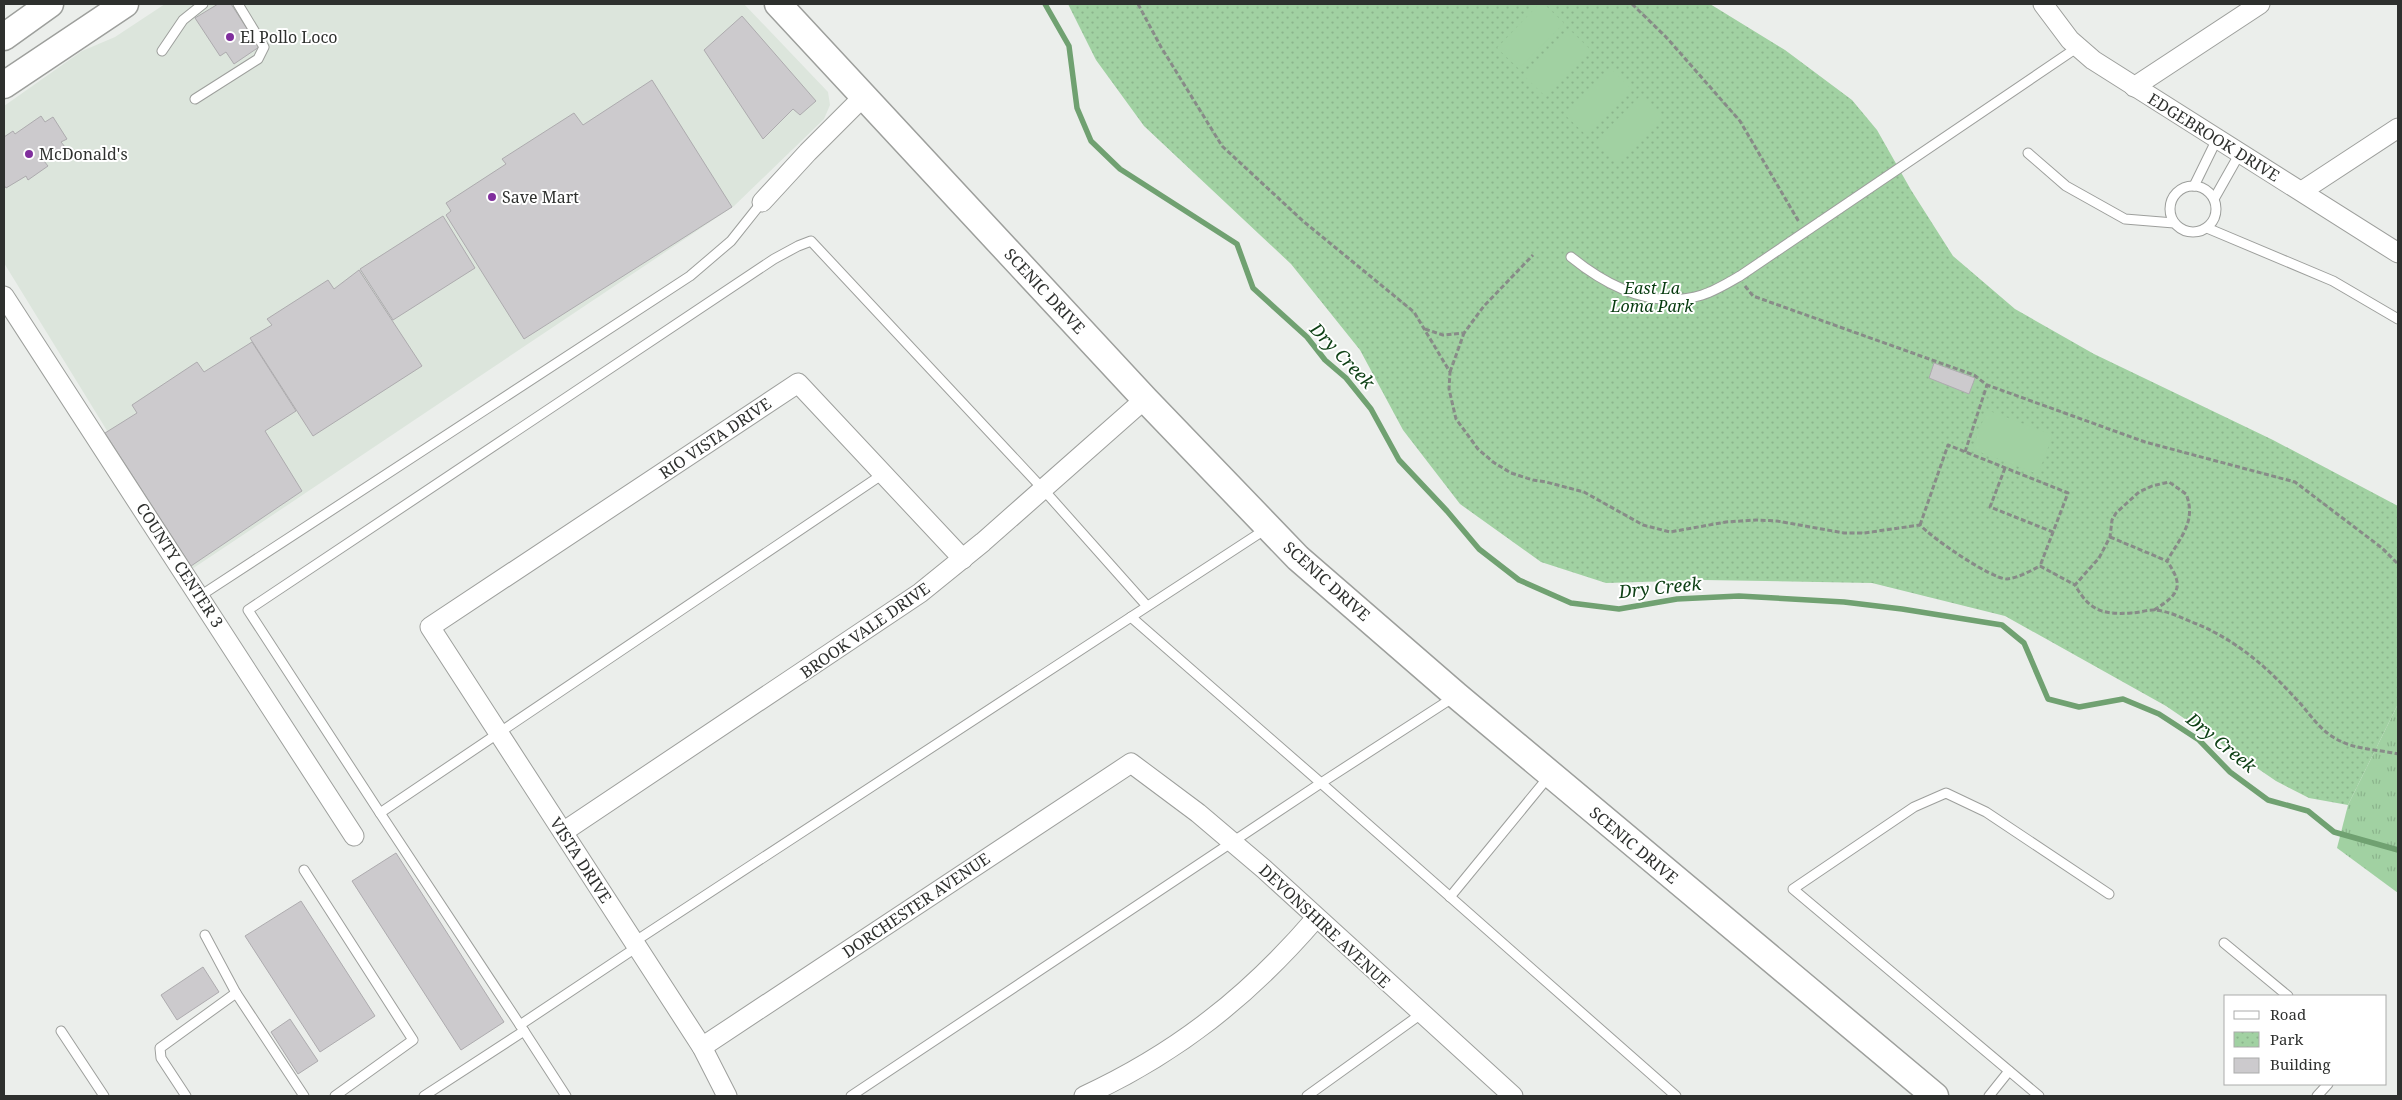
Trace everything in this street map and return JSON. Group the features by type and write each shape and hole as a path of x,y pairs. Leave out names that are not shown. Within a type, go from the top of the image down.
{"main road":[{"path":"4,37 50,4"},
{"path":"4,85 125,4"},
{"name":"SCENIC DRIVE","path":"778,4 1144,399 1298,558 1456,695 1935,1096"}],"street":[{"name":"EDGEBROOK DRIVE","path":"2045,4 2053,19 2078,47 2093,60 2398,253"},
{"path":"2134,87 2260,4"},
{"path":"762,202 808,152 864,96"},
{"path":"2302,191 2398,128"},
{"name":"COUNTY CENTER 3","path":"4,296 354,836"},
{"name":"RIO VISTA DRIVE","path":"430,627 798,383 963,559"},
{"name":"BROOK VALE DRIVE","path":"563,832 920,593 963,559 1144,399"},
{"name":"VISTA DRIVE","path":"430,627 702,1047 727,1096"},
{"name":"DEVONSHIRE AVENUE","path":"1131,763 1232,841 1510,1095"},
{"name":"DORCHESTER AVENUE","path":"702,1047 1131,763"},
{"path":"1084,1096 1130,1074 1175,1047 1220,1015 1288,951 1316,918"}],"lane":[{"path":"162,51 183,20 203,4"},
{"path":"195,99 258,59 264,47 238,4"},
{"path":"1571,257 1593,275 1613,286 1636,295 1679,300 1702,294 1740,276 2078,47"},
{"path":"2194,186 2217,139"},
{"path":"2028,153 2066,186 2125,219 2174,223 2186,232 2194,233 2208,228 2216,214 2214,199 2209,192 2194,186 2187,186 2174,195 2169,209 2174,223"},
{"path":"2214,199 2240,153"},
{"path":"200,596 690,276 731,241 762,202"},
{"path":"2208,228 2333,281 2398,319"},
{"path":"566,1096 248,610 798,246 811,241 1042,488 1147,606"},
{"path":"380,813 883,474"},
{"path":"424,1096 522,1028 635,945 1268,527"},
{"path":"1131,618 1676,1096"},
{"path":"851,1096 1232,841 1456,695"},
{"path":"1450,897 1550,774"},
{"path":"2039,1096 1793,889 1914,807 1946,793 1986,812 2109,894"},
{"path":"304,870 413,1040 335,1096"},
{"path":"205,935 236,993 304,1096"},
{"path":"2224,943 2287,995"},
{"path":"186,1096 161,1058 160,1048 236,993"},
{"path":"1307,1096 1422,1014"},
{"path":"61,1031 104,1096"},
{"path":"1989,1096 2010,1071"},
{"path":"2317,1096 2327,1085"}],"path":[{"path":"1138,4 1161,47 1222,146 1303,221 1414,312 1450,372"},
{"path":"1632,4 1666,37 1740,121 1794,215"},
{"path":"1533,255 1484,306 1464,333 1450,372 1449,389 1456,419 1478,449 1493,462 1511,473 1584,492 1643,524 1670,532 1726,522 1777,521 1844,533 1864,533 1920,525"},
{"path":"1740,276 1746,289 1753,296 1974,375 1987,385 2145,442 2295,482 2382,548 2398,564"},
{"path":"1424,329 1443,335 1464,333"},
{"path":"1965,452 1987,385"},
{"path":"1948,446 2068,493 2040,566 2016,577 1998,577 1931,536 1920,525 1948,446"},
{"path":"2005,468 1990,507 2054,532"},
{"path":"2075,585 2099,558 2110,537 2112,520 2126,502 2152,486 2169,482 2186,494 2191,513 2187,527 2167,561"},
{"path":"2040,566 2075,585 2083,599 2096,609 2109,613 2132,614 2154,610 2171,598 2177,589 2178,582 2167,561 2110,537"},
{"path":"2154,610 2197,624 2245,650 2270,671 2318,725 2332,737 2348,745 2398,754"}],"shaded area":[{"path":"165,4 744,4 828,92 830,105 824,119 734,206 192,569 4,263 4,106 82,51 115,37"}],"green space":[{"name":"East La Loma Park","path":"1068,4 1710,4 1785,50 1852,100 1877,130 1911,190 1953,256 2015,309 2094,354 2273,440 2398,506 2398,704 2348,805 2309,798 2276,781 2166,706 2005,616 1872,583 1704,580 1606,583 1541,562 1460,504 1403,430 1360,350 1291,264 1144,126 1096,60"},
{"path":"1539,4 1544,4 1564,23 1519,69 1497,48"},
{"path":"1569,29 1591,50 1546,97 1524,76"},
{"path":"1610,68 1632,89 1587,136 1565,115"},
{"path":"1640,96 1662,117 1617,163 1595,142"},
{"path":"1987,410 2053,435 2038,474 1972,449"},
{"path":"2398,704 2398,893 2337,848 2348,805"}],"building":[{"name":"El Pollo Loco","path":"218,4 231,4 259,47 234,64 226,52 220,56 195,18"},
{"path":"742,16 816,101 800,115 793,109 763,139 704,50"},
{"path":"652,80 732,207 524,339 446,215 451,211 446,203 506,164 502,159 574,113 583,125"},
{"name":"McDonald's","path":"41,116 45,122 53,117 67,139 61,142 65,147 44,161 48,166 28,180 26,176 6,188 4,185 4,137 13,131 15,134"},
{"path":"443,216 475,268 393,320 360,269"},
{"path":"359,270 422,366 313,436 250,338 272,325 267,319 328,280 334,289"},
{"path":"252,342 296,411 265,431 302,491 191,566 105,433 137,413 132,405 197,362 204,372"},
{"path":"1934,363 1975,378 1969,394 1929,378"},
{"path":"396,853 504,1022 461,1050 352,881"},
{"path":"301,901 375,1016 320,1052 245,936"},
{"path":"203,967 219,992 177,1020 161,995"},
{"path":"290,1019 318,1061 298,1074 271,1032"}],"waterway":[{"name":"Dry Creek","path":"1045,4 1069,46 1077,108 1091,141 1120,169 1237,244 1253,288 1307,337 1325,360 1346,378 1371,409 1399,460 1447,511 1479,549 1519,580 1571,603 1619,609 1677,599 1739,596 1844,602 2002,625 2024,643 2048,699 2079,707 2123,699 2159,714 2199,740 2230,772 2268,800 2308,811 2334,832 2398,850"}],"place":[{"name":"El Pollo Loco","path":"230,37"},
{"name":"McDonald's","path":"29,154"},
{"name":"Save Mart","path":"492,197"}]}
